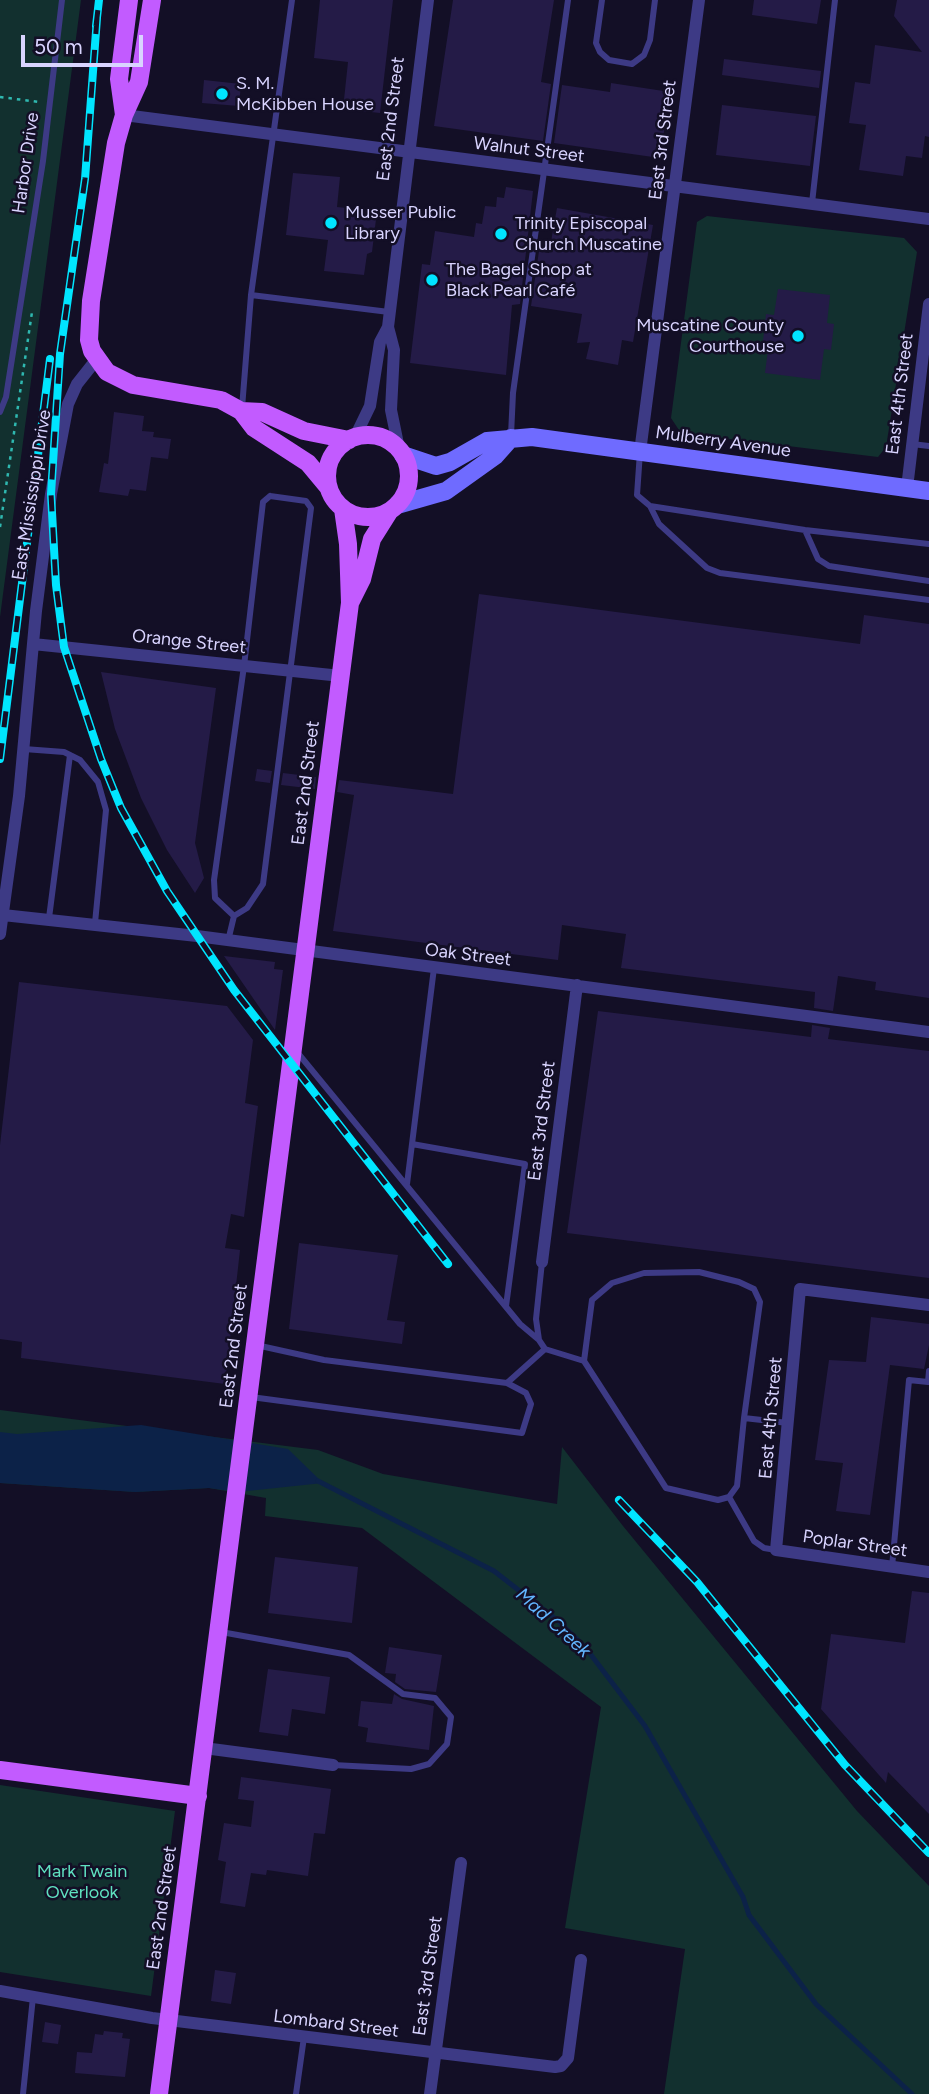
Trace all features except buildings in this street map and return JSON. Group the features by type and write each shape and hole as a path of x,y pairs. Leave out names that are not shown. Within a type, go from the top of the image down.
{"main road":[{"path":"124,115 119,79 129,0"},
{"path":"152,0 139,82 124,115 116,143 91,301 89,340 96,360 116,378 134,385 221,400 242,411 262,412 304,430 352,439 379,437 401,452 409,475 408,486 393,509"},
{"path":"242,411 254,428 308,463 343,509 366,517 446,491 495,456 511,438"},
{"name":"Mulberry Avenue","path":"401,452 436,466 450,462 487,441 532,437 929,491"},
{"path":"328,487 329,463 334,453 352,439"},
{"name":"East 2nd Street","path":"159,2094 350,603 348,544 343,509"},
{"name":"East 2nd Street","path":"350,603 362,579 372,539 393,509"},
{"path":"0,1770 198,1796"}],"street":[{"name":"East 2nd Street","path":"352,439 370,407 380,342 388,327 428,0"},
{"name":"East 3rd Street","path":"640,452 699,0"},
{"name":"Walnut Street","path":"124,115 929,219"},
{"name":"East 4th Street","path":"907,488 912,444 923,405 929,304"},
{"name":"East 2nd Street","path":"388,327 394,351 391,410 401,452"},
{"name":"East Mississippi Drive","path":"0,934 24,749 46,526 68,404 77,384 96,360"},
{"name":"Orange Street","path":"33,644 341,676"},
{"name":"Oak Street","path":"3,915 95,923 929,1032"},
{"name":"East 3rd Street","path":"542,1262 577,985"},
{"name":"East 4th Street","path":"776,1550 800,1289 929,1305"},
{"name":"Poplar Street","path":"776,1550 929,1572"},
{"path":"204,1748 333,1765"},
{"name":"East 3rd Street","path":"430,2094 461,1863"},
{"name":"Lombard Street","path":"0,1991 304,2037 561,2066 568,2058 582,1960"}],"lane":[{"name":"Harbor Drive","path":"0,412 6,397 43,161 62,0"},
{"path":"242,411 251,295 292,0"},
{"path":"511,438 513,393 542,169 568,0"},
{"path":"602,0 596,43 600,52 608,60 632,64 644,55 650,40 655,0"},
{"path":"812,204 835,0"},
{"path":"251,295 390,312"},
{"path":"912,444 929,446"},
{"path":"640,452 637,495 650,506 659,523 707,568 720,573 929,600"},
{"path":"228,942 234,916 247,908 263,884 311,508 306,501 270,496 263,502 244,666 214,880 215,898 234,916"},
{"path":"650,506 805,530 929,544"},
{"path":"805,530 817,559 829,566 929,581"},
{"path":"24,749 70,755 88,769 97,782 106,810 95,923"},
{"path":"49,918 70,755"},
{"path":"407,1184 434,968"},
{"path":"293,1048 506,1306 545,1349 584,1361 666,1488 718,1500 729,1497 737,1486 760,1303 754,1289 739,1282 699,1272 644,1273 612,1283 592,1300 584,1361"},
{"path":"412,1144 525,1164 506,1306"},
{"path":"539,1340 536,1319 542,1262"},
{"path":"249,1396 522,1433 530,1400 526,1393 507,1383 324,1360 256,1345"},
{"path":"507,1383 545,1349"},
{"path":"892,1567 909,1380 928,1382 929,1371"},
{"path":"744,1418 788,1423"},
{"path":"729,1497 754,1541 764,1548 776,1550"},
{"path":"219,1631 349,1655 403,1694 435,1698 451,1717 447,1744 429,1764 411,1769 333,1765"},
{"path":"23,2094 33,1997"},
{"path":"296,2094 304,2037"}],"path":[{"path":"0,97 49,103"},
{"path":"0,493 6,493"}],"green space":[{"path":"0,0 81,0 0,617"},
{"path":"707,216 904,238 917,252 886,447 878,457 681,433 671,418 697,222"},
{"path":"0,1410 318,1450 383,1474 557,1504 562,1447 623,1526 857,1811 929,1886 929,2094 664,2094 685,1949 565,1928 601,1707 362,1528 265,1516 266,1498 209,1488 135,1492 0,1483"},
{"name":"Mark Twain Overlook","path":"0,1785 175,1811 151,1996 0,1972"}],"water":[{"path":"141,1425 288,1449 323,1483 238,1492 209,1488 135,1492 0,1483 0,1432 17,1434"}],"waterway":[{"name":"Mad Creek","path":"318,1481 494,1571 557,1620 585,1647 645,1726 743,1897 749,1915 816,2004 912,2094"}],"railway":[{"path":"96,26 99,0"},
{"path":"97,18 85,179 60,354 51,494 56,585 64,647 101,759 121,808 167,891 234,990 448,1264"},
{"path":"0,759 50,359"},
{"path":"619,1500 697,1582 845,1765 929,1853"}],"place":[{"name":"S. M. McKibben House","path":"222,94"},
{"name":"Musser Public Library","path":"331,223"},
{"name":"Trinity Episcopal Church Muscatine","path":"501,234"},
{"name":"The Bagel Shop at Black Pearl Café","path":"432,280"},
{"name":"Muscatine County Courthouse","path":"798,336"}]}
